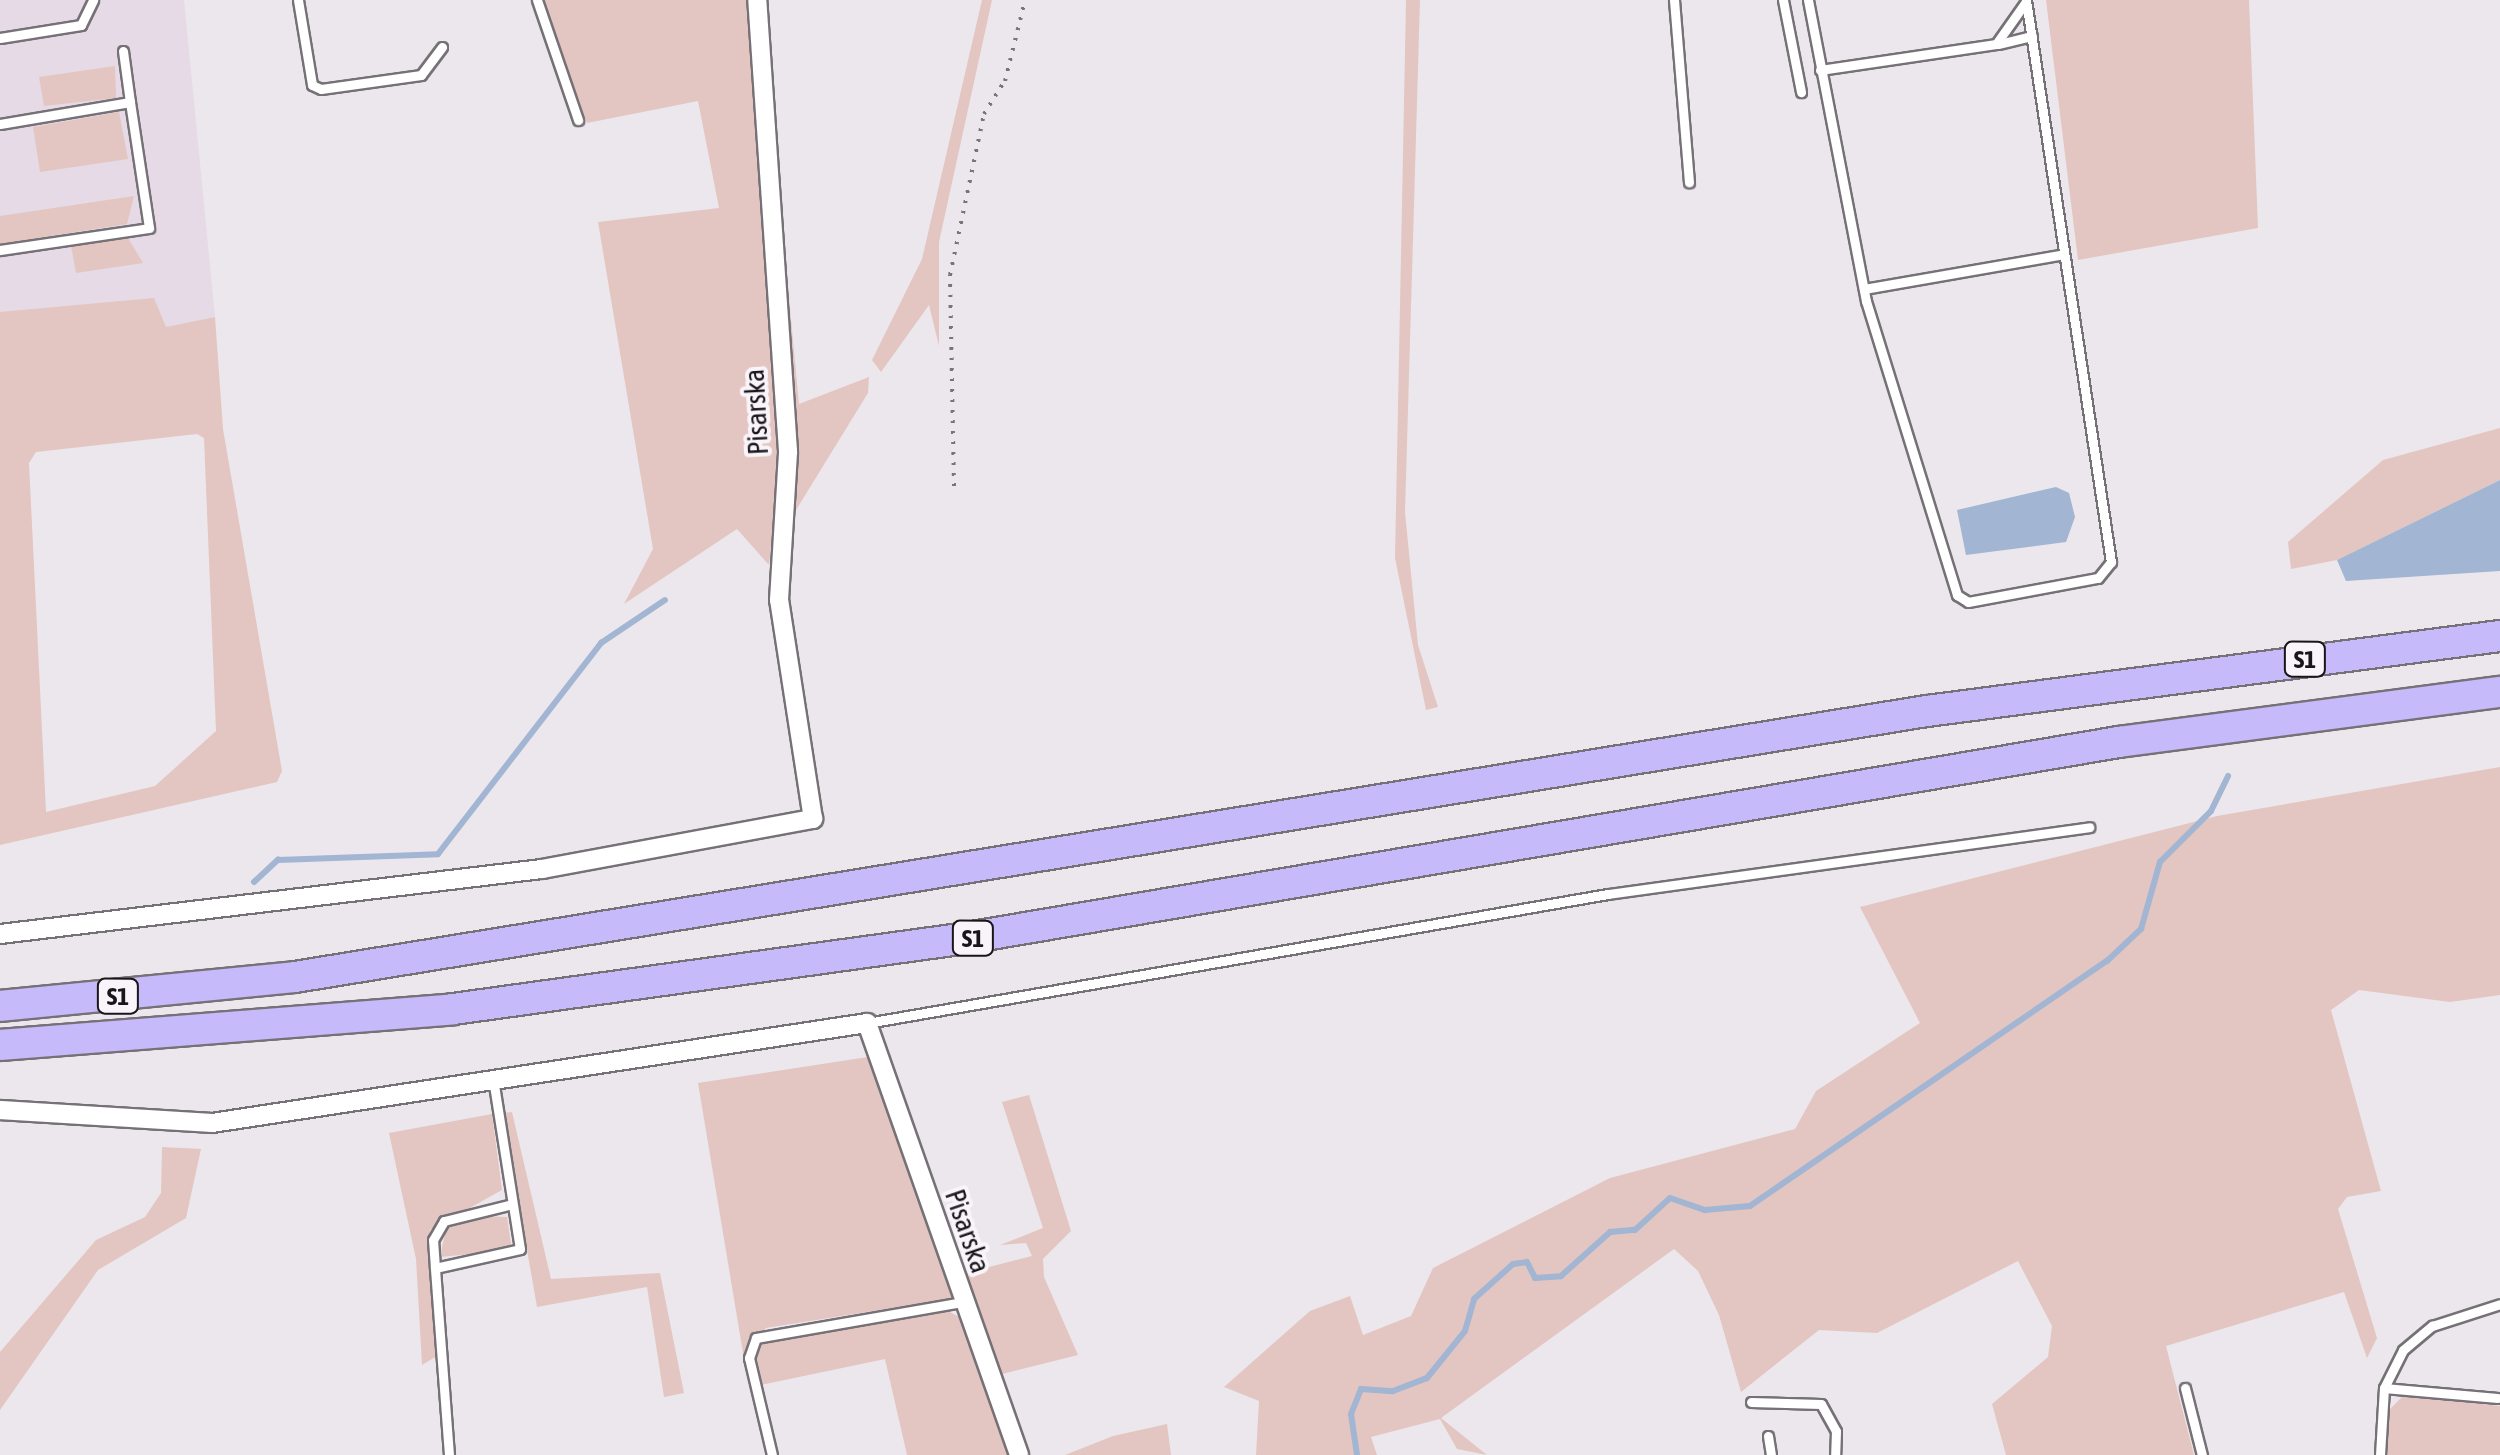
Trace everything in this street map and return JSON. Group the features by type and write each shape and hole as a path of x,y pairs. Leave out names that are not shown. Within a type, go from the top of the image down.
{"highway":[{"name":"S1","path":"0,1006 294,977 1927,711 2500,636"},
{"name":"S1","path":"0,1045 453,1009 967,938 2100,745 2500,692"}],"street":[{"name":"Pisarska","path":"0,934 542,870 813,820 779,600 788,451 757,0"},
{"name":"Pisarska","path":"867,1023 1020,1455"},
{"path":"0,1110 212,1123 494,1085 867,1023"}],"lane":[{"path":"0,38 81,25 93,0"},
{"path":"298,0 312,85 322,89 421,74 442,47"},
{"path":"536,0 578,120"},
{"path":"1674,0 1688,182"},
{"path":"1783,0 1801,92"},
{"path":"1808,0 1864,289 1957,595 1968,602 2078,583 2111,562 2026,0"},
{"path":"1996,44 2026,0"},
{"path":"1820,70 2032,36"},
{"path":"0,250 149,228 123,51"},
{"path":"0,124 130,102"},
{"path":"1864,289 2064,254"},
{"path":"867,1023 1608,894 2089,827"},
{"path":"436,1268 516,1254 520,1238 508,1204 494,1085"},
{"path":"449,1455 433,1240 444,1222 508,1204"},
{"path":"772,1455 750,1358 756,1338 963,1302"},
{"path":"2380,1455 2384,1388 2418,1335 2500,1304"},
{"path":"2185,1388 2202,1455"},
{"path":"2384,1388 2498,1398"},
{"path":"1751,1402 1821,1404 1833,1420 1834,1455"},
{"path":"1768,1436 1771,1455"}],"path":[{"path":"954,486 950,275 984,114 1006,81 1025,0"}],"shaded area":[{"path":"0,0 184,0 215,317 0,362"},
{"path":"543,0 750,0 781,457 769,565 737,529 624,604 653,549 598,222 719,208 698,101 587,123"},
{"path":"761,0 799,404 869,377 868,393 785,528"},
{"path":"982,0 992,0 939,242 939,346 929,305 881,372 872,360 922,259"},
{"path":"1406,0 1420,0 1405,512 1418,645 1438,707 1426,710 1395,558"},
{"path":"2046,0 2249,0 2258,228 2078,260"},
{"path":"115,66 116,98 44,106 39,77"},
{"path":"119,112 128,159 40,172 33,127"},
{"path":"134,196 127,224 0,244 0,216"},
{"path":"128,238 143,263 76,273 71,246"},
{"path":"154,298 166,327 215,317 223,429 282,771 277,782 0,845 0,312","holes":["197,434 204,438 216,731 155,786 46,812 29,463 36,452"]},
{"path":"2500,428 2500,480 2337,560 2291,569 2288,542 2383,460"},
{"path":"2500,767 2500,995 2450,1002 2359,990 2331,1010 2381,1191 2347,1197 2338,1209 2377,1338 2367,1358 2344,1292 2166,1346 2194,1455 2006,1455 1992,1404 2048,1357 2052,1326 2018,1261 1877,1333 1819,1330 1741,1392 1719,1315 1698,1271 1674,1249 1441,1418 1487,1455 1457,1449 1440,1419 1371,1437 1377,1455 1256,1455 1259,1401 1224,1387 1310,1311 1350,1296 1363,1335 1411,1316 1433,1268 1610,1178 1795,1129 1816,1091 1920,1023 1860,907 2217,816"},
{"path":"874,1056 955,1298 766,1328 744,1359 698,1083"},
{"path":"1029,1095 1071,1231 1043,1259 1044,1277 1078,1355 994,1376 962,1274 1032,1256 1026,1243 1000,1245 1043,1228 1002,1102"},
{"path":"512,1112 551,1279 660,1273 684,1393 664,1397 647,1287 537,1307 503,1113"},
{"path":"492,1114 502,1190 430,1230 437,1356 422,1365 416,1259 389,1133"},
{"path":"162,1147 201,1149 186,1218 98,1270 0,1410 0,1352 96,1240 145,1217 161,1193"},
{"path":"480,1216 507,1217 512,1250 440,1257 446,1228"},
{"path":"946,1310 963,1319 1013,1455 907,1455 885,1359 761,1385 753,1352 762,1339"},
{"path":"2404,1395 2500,1406 2500,1455 2385,1455 2388,1411"},
{"path":"1167,1424 1171,1455 1065,1455 1113,1436"}],"water":[{"path":"2500,480 2500,571 2346,581 2337,560"},
{"path":"2056,487 2069,493 2075,517 2066,542 1966,555 1957,510"}],"waterway":[{"path":"254,882 278,860 438,854 601,643 665,600"},
{"path":"1357,1455 1351,1414 1361,1389 1393,1391 1427,1378 1465,1331 1474,1299 1513,1264 1527,1262 1535,1278 1561,1276 1610,1232 1635,1230 1670,1198 1705,1210 1750,1206 2107,961 2141,929 2160,862 2211,811 2228,776"}]}
